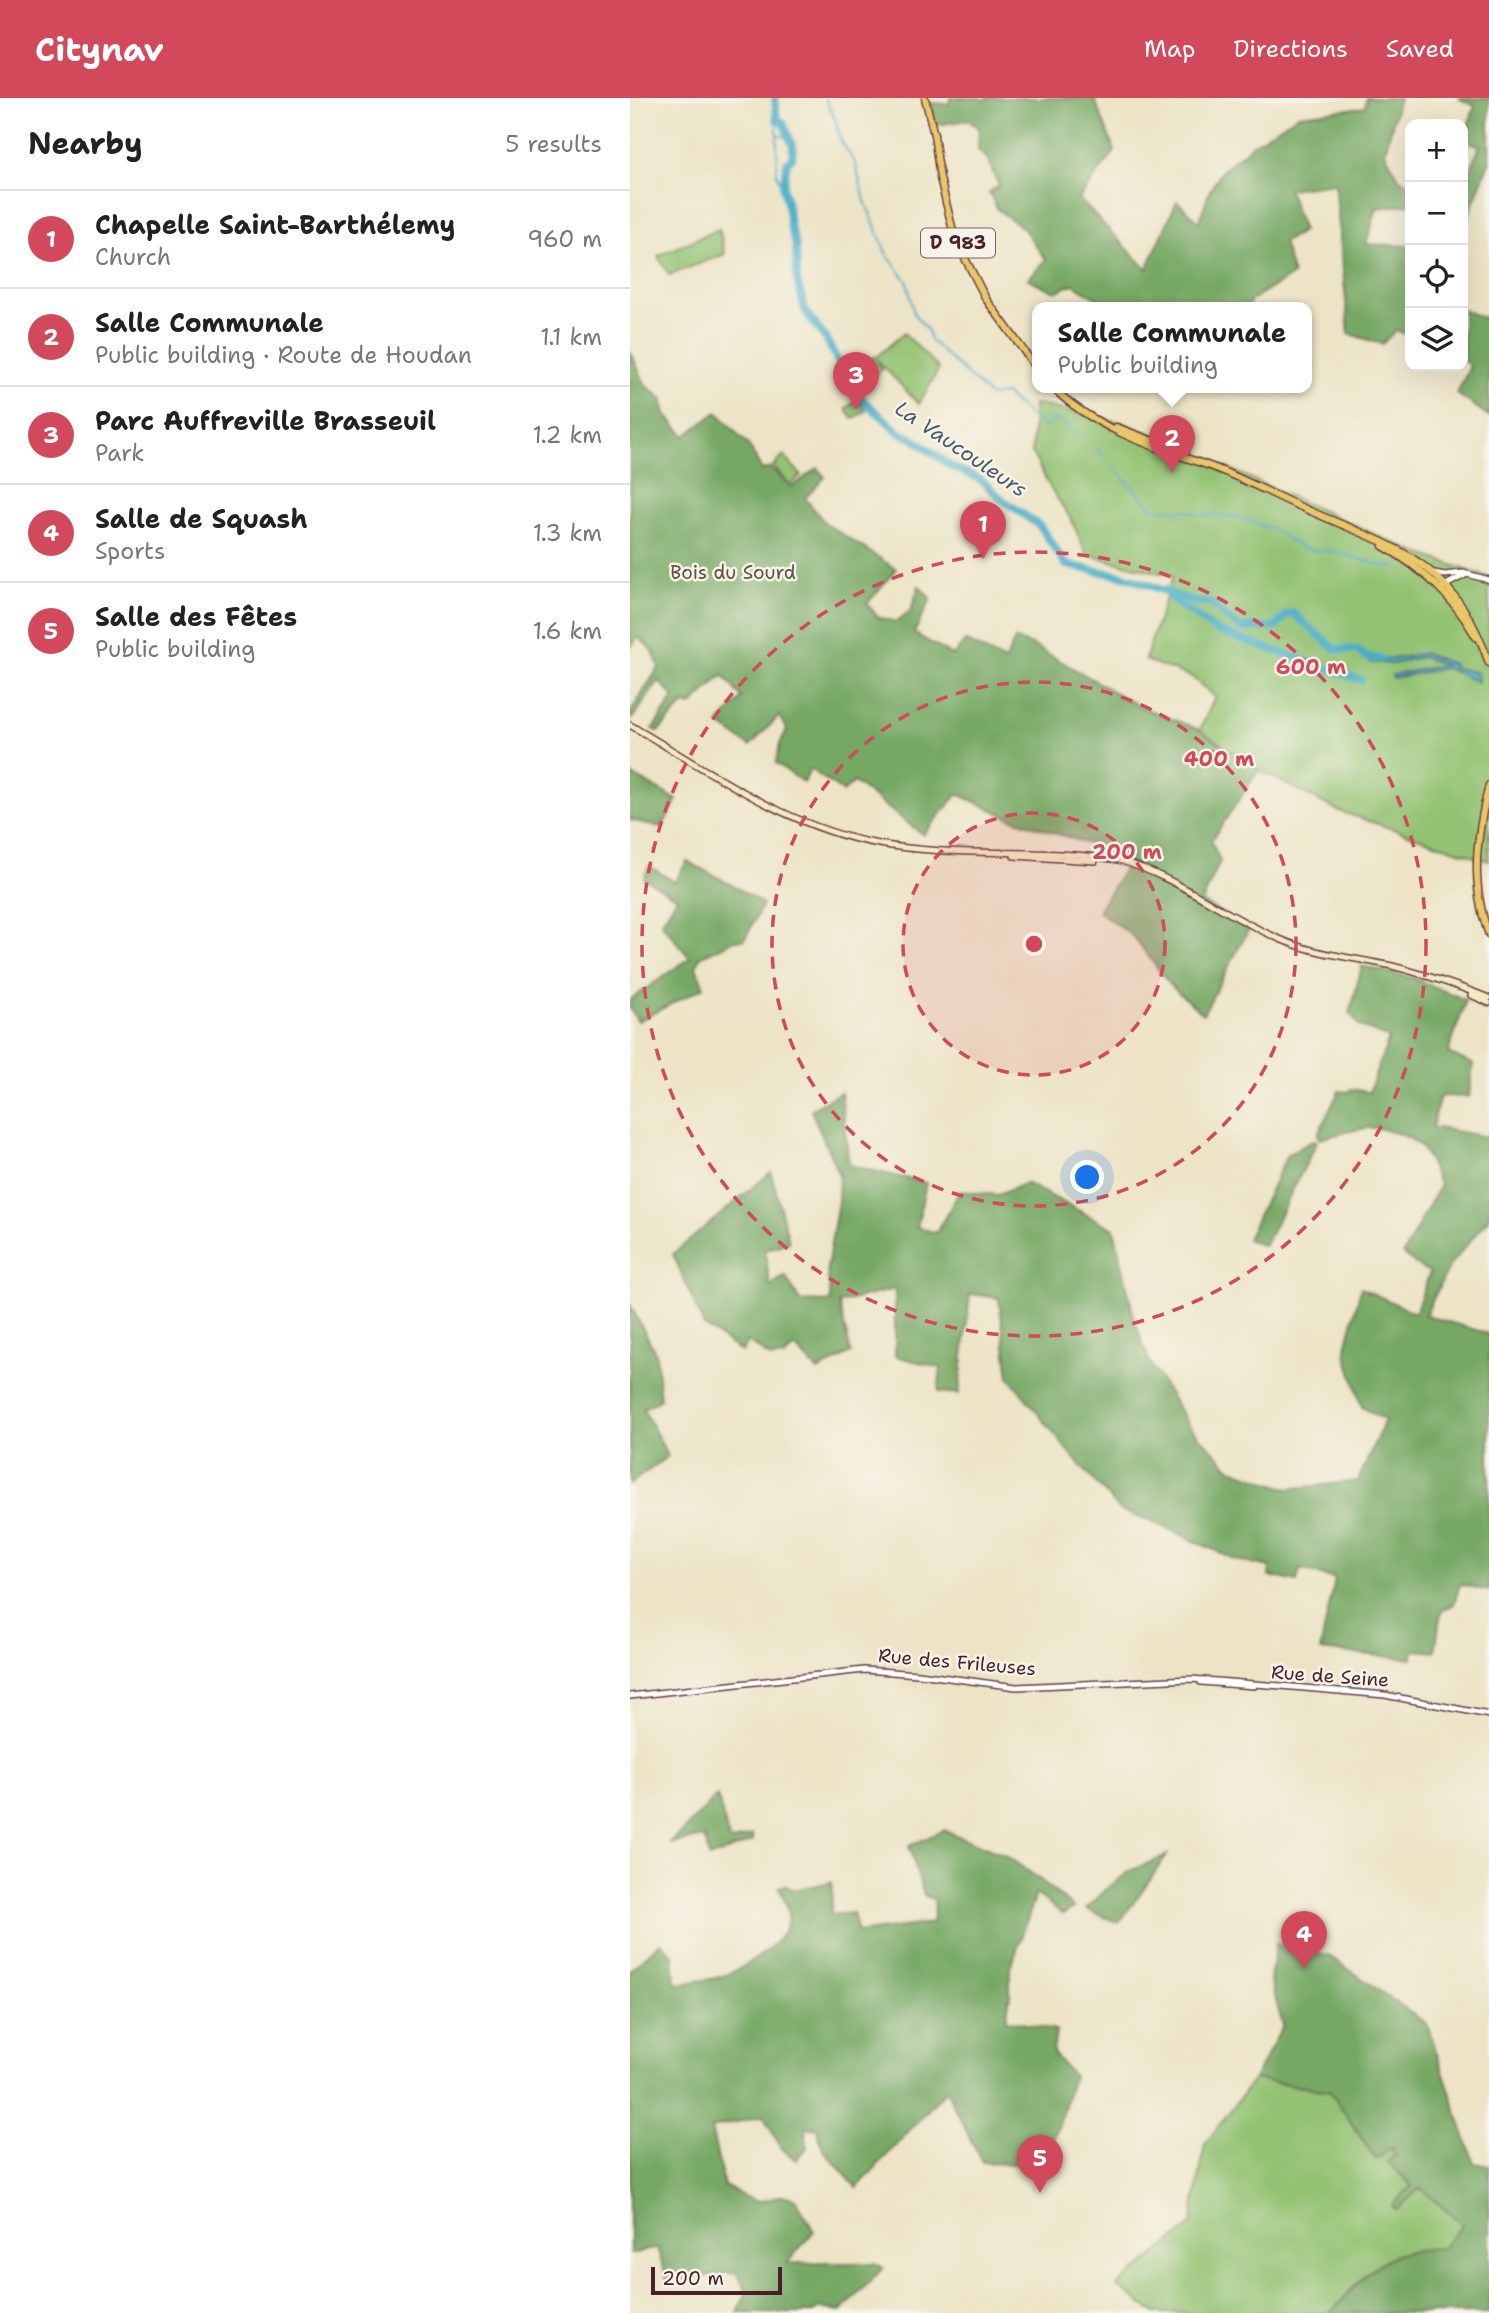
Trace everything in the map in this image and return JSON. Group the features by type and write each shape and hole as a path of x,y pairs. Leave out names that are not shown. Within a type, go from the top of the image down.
{"main road":[{"name":"D 983","path":"925,98 940,178 956,239 986,299 1032,362"},
{"path":"1059,393 1077,409 1104,424 1171,447 1401,553 1433,573 1486,654"},
{"path":"1401,553 1454,595 1475,626 1489,663"},
{"path":"630,725 769,805 815,826 886,845 1130,864 1149,870 1257,928 1296,945 1404,970 1489,1001"},
{"path":"1489,785 1478,834 1476,865 1479,900 1489,935"}],"street":[{"path":"1433,573 1460,572 1489,580"},
{"path":"1443,585 1450,574"},
{"path":"1443,585 1461,576 1471,575"},
{"path":"1454,595 1455,580"},
{"name":"Rue des Frileuses","path":"630,1696 864,1670 919,1674 1016,1687 1203,1679 1282,1686"},
{"name":"Rue de Seine","path":"1282,1686 1385,1695 1489,1715"}],"green space":[{"path":"950,98 1094,98 1115,151 1079,199 1147,269 1177,201 1199,222 1209,192 1221,172 1253,144 1298,115 1365,107 1366,98 1399,98 1385,152 1400,180 1405,182 1405,205 1377,208 1366,244 1405,246 1405,334 1396,330 1382,344 1349,334 1335,183 1288,189 1303,231 1283,242 1293,275 1250,302 1103,302 1073,284 1055,292 1028,279 1046,260 1023,228 997,209 989,192 999,186 987,158 978,150 979,128 968,120 936,125 931,103 949,104"},
{"path":"1458,98 1489,98 1489,162 1468,217 1468,176 1480,146 1468,142 1468,126 1475,106"},
{"path":"719,229 725,254 669,275 658,256"},
{"path":"1468,312 1489,320 1489,416 1457,394 1470,366"},
{"path":"904,333 939,369 919,404 877,360 882,370 869,379 860,366 875,358"},
{"name":"Bois du Sourd","path":"630,351 646,386 662,398 666,415 685,436 717,412 749,446 762,470 770,468 792,487 817,468 825,477 805,498 825,523 896,569 867,604 878,617 896,622 911,610 919,586 931,599 914,633 953,656 965,641 1005,661 1015,639 1032,645 1141,707 1200,730 1259,770 1211,841 1220,861 1202,902 1249,929 1203,1014 1171,986 1134,937 1098,911 1131,858 1013,819 958,794 923,835 854,782 843,792 810,769 804,783 776,763 780,744 787,730 779,716 750,746 718,724 742,698 723,675 691,706 684,704 658,732 653,729 674,697 659,681 630,719 630,713 659,667 653,651 638,637 630,648"},
{"path":"857,400 866,411 853,419 846,409"},
{"path":"1034,404 1120,422 1149,433 1410,550 1489,578 1489,861 1339,811 1259,770 1200,730 1215,697 1192,677 1145,660 1173,576 1087,555 1071,519 1032,453"},
{"path":"784,456 801,475 790,485 773,466"},
{"path":"630,774 677,800 662,827 630,820"},
{"path":"687,861 763,904 744,940 735,940 700,957 696,967 704,987 638,1021 630,1009 630,1000 690,958 661,923 677,898 644,878 649,866 675,882"},
{"path":"1362,966 1413,978 1466,1000 1448,1053 1473,1064 1469,1097 1440,1096 1432,1127 1489,1137 1489,1218 1450,1265 1425,1315 1489,1334 1489,1591 1460,1584 1454,1604 1441,1611 1435,1652 1414,1650 1412,1659 1320,1650 1335,1579 1300,1569 1297,1582 1269,1576 1270,1567 1236,1560 1151,1521 1121,1511 1072,1456 1009,1377 999,1298 970,1294 959,1394 938,1392 941,1368 895,1356 895,1289 839,1303 851,1353 818,1371 795,1347 784,1357 771,1358 748,1341 742,1352 704,1326 673,1254 771,1172 789,1242 765,1250 770,1286 785,1276 800,1301 831,1302 827,1268 838,1201 839,1175 811,1110 841,1092 849,1165 926,1183 917,1227 936,1233 960,1191 998,1195 1026,1183 1114,1229 1135,1322 1150,1363 1191,1428 1231,1469 1288,1489 1358,1481 1385,1420 1362,1407 1347,1358 1346,1347 1361,1288 1415,1313 1430,1272 1417,1266 1403,1254 1440,1185 1423,1150 1416,1142 1403,1135 1368,1128 1319,1139 1318,1134 1339,1091 1348,1092 1351,1089 1369,1092 1389,1038 1359,1026 1350,1013"},
{"path":"1314,1140 1317,1142 1264,1246 1247,1239 1287,1155"},
{"path":"630,1304 656,1354 660,1400 643,1409 668,1456 630,1484"},
{"path":"717,1796 730,1842 752,1835 753,1841 709,1858 705,1837 670,1844"},
{"path":"944,1830 1006,1856 1074,1908 1063,1914 1036,1894 1010,1970 1006,2020 1056,2030 1053,2053 1073,2076 1061,2119 1043,2166 982,2162 946,2090 857,2188 823,2150 817,2129 805,2127 807,2148 796,2160 782,2149 763,2116 711,2128 724,2186 756,2201 779,2196 795,2199 814,2231 787,2263 874,2263 883,2268 842,2311 819,2308 814,2313 738,2313 747,2292 737,2272 668,2281 657,2248 630,2254 630,1970 661,1942 673,1955 675,1984 714,1978 737,1970 769,1949 783,1932 788,1914 779,1887 785,1885 792,1890 832,1882 831,1915 853,1913 858,1933 932,1923 935,1900 924,1895 909,1846"},
{"path":"1167,1855 1119,1923 1086,1909 1130,1871"},
{"path":"1276,1944 1331,1957 1427,2024 1474,2163 1489,2166 1489,2313 1330,2313 1379,2264 1405,2253 1442,2248 1463,2225 1420,2188 1396,2210 1392,2205 1412,2186 1388,2162 1395,2155 1392,2148 1376,2159 1330,2091 1254,2079 1283,2026 1270,1979"},
{"path":"1254,2079 1330,2091 1375,2159 1391,2148 1395,2154 1389,2162 1412,2186 1392,2205 1396,2210 1419,2187 1463,2225 1442,2248 1398,2255 1379,2264 1330,2313 1155,2313 1117,2286 1191,2225 1205,2144"}],"water":[{"path":"1424,653 1453,664 1452,667 1477,673 1478,682 1446,668 1393,678 1392,675 1445,665 1422,657 1393,664 1370,662 1371,654 1390,659"}],"waterway":[{"name":"La Vaucouleurs","path":"775,98 777,120 783,122 793,146 792,158 787,162 783,188 796,246 797,281 805,311 826,339 840,366 857,387 860,397 900,433 914,439 952,467 980,479 1003,500 1040,526 1066,565 1124,576 1195,602 1211,603 1241,628 1276,627 1286,615 1293,613 1335,649 1357,650 1366,657 1381,659"},
{"name":"La Vaucouleurs","path":"776,102 779,98"},
{"path":"825,98 841,141 855,163 865,201 887,255 907,281 914,314 927,330 930,340 990,396 1005,394 1044,428 1054,419 1059,420 1081,437"},
{"path":"777,120 777,136 789,136"},
{"path":"777,136 777,174 784,194"},
{"path":"1096,449 1105,457"},
{"path":"1114,467 1152,508 1202,515 1234,516 1273,529 1308,550 1333,551 1394,567"},
{"path":"1166,590 1174,601 1217,631 1361,680"}],"place":[{"name":"Parc Auffreville Brasseuil","path":"856,410"},
{"name":"Salle Communale","path":"1172,473"},
{"name":"Chapelle Saint-Barthélemy","path":"983,559"},
{"name":"Salle de Squash","path":"1304,1969"},
{"name":"Salle des Fêtes","path":"1040,2193"}]}
